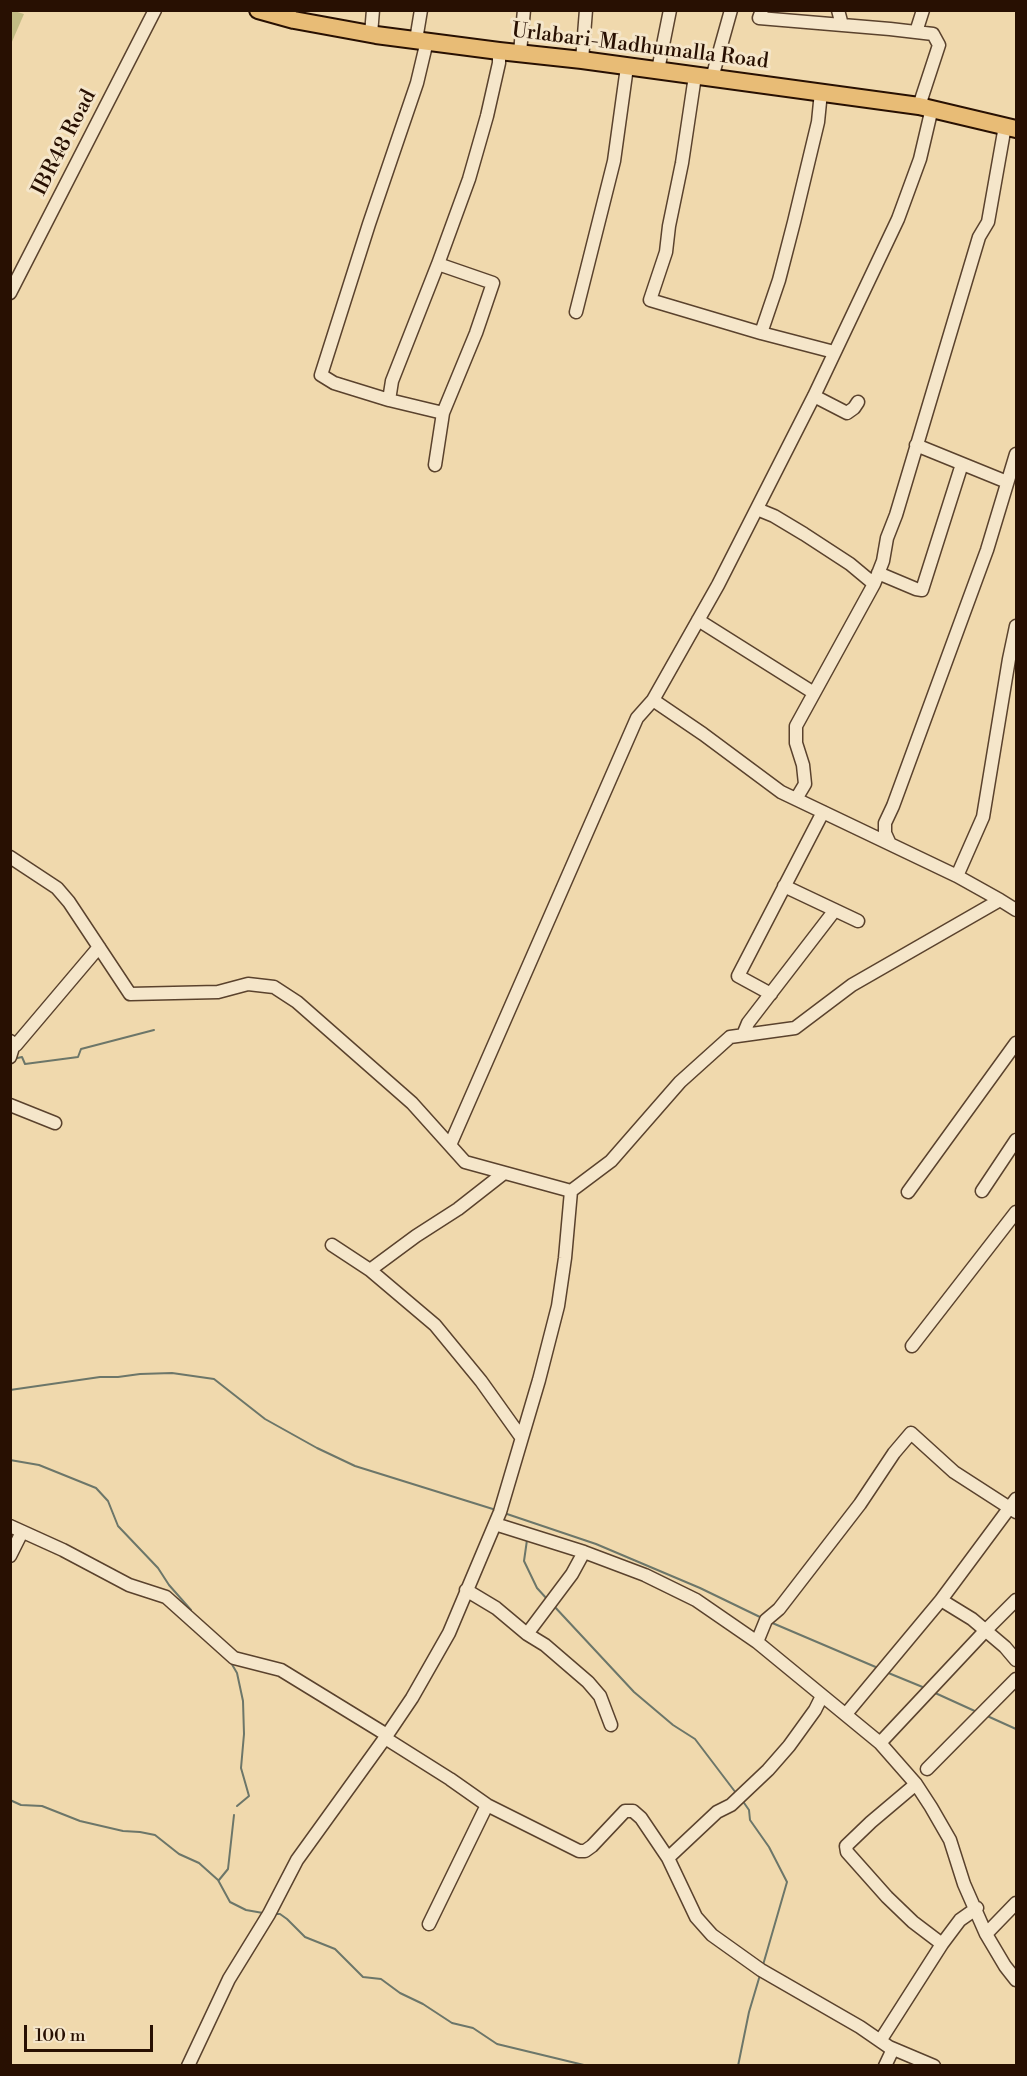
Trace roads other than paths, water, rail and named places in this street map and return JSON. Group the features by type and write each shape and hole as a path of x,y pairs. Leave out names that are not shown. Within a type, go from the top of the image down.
{"main road":[{"name":"Urlabari-Madhumalla Road","path":"258,10 296,15 370,34 582,60 926,107 1011,127"}],"street":[{"name":"IBR48 Road","path":"10,293 154,10"},
{"path":"370,34 373,10"},
{"path":"422,10 417,83 321,375 334,383 443,413"},
{"path":"520,52 524,10"},
{"path":"582,60 586,10"},
{"path":"658,70 670,10"},
{"path":"730,10 704,77 682,163 666,252 650,300 834,352"},
{"path":"450,1145 637,718 653,700 757,509 814,396 898,219 920,159 926,107 939,45 933,34 759,18 762,10"},
{"path":"838,10 842,25"},
{"path":"916,32 923,10"},
{"path":"389,400 392,381 469,179 487,116 499,63 499,51"},
{"path":"576,312 614,161 627,67"},
{"path":"761,333 779,280 794,222 818,122 820,92"},
{"path":"796,799 805,784 803,765 796,743 796,726 876,579 979,237 988,222 1011,127"},
{"path":"435,465 443,413 493,283 438,264"},
{"path":"814,396 847,413 858,402"},
{"path":"916,446 1007,482"},
{"path":"890,844 885,833 885,823 987,550 1017,454"},
{"path":"757,509 774,516 876,579 922,590 962,464"},
{"path":"698,620 814,693"},
{"path":"957,876 983,817 1009,659 1017,626"},
{"path":"653,700 781,792 957,876 1017,910"},
{"path":"771,994 738,976 823,812"},
{"path":"10,857 57,888 69,902 130,994 218,992 248,984 274,987 297,1002 412,1103 465,1162 571,1191"},
{"path":"784,886 858,921"},
{"path":"188,2066 229,1979 270,1914 297,1860 386,1737 412,1698 449,1633 495,1524 539,1380 558,1306 571,1191 611,1161 680,1082 730,1037 795,1028 852,985 1000,900"},
{"path":"743,1035 748,1023 835,909"},
{"path":"12,1050 99,947"},
{"path":"908,1192 1017,1043"},
{"path":"10,1105 55,1123"},
{"path":"982,1191 1017,1140"},
{"path":"370,1270 458,1209 504,1173"},
{"path":"912,1346 1017,1212"},
{"path":"333,1245 370,1270 435,1325 481,1381 521,1437"},
{"path":"757,1642 766,1620 779,1609 860,1504 894,1453 911,1433 954,1472 1014,1506 941,1600 846,1714"},
{"path":"495,1524 584,1552 645,1575 696,1600 757,1642 880,1743 916,1784 950,1840 964,1884 986,1934 1005,1966 1017,1980"},
{"path":"10,1556 16,1529 63,1550 129,1585 166,1597 234,1658 280,1670 487,1805 579,1851 585,1851 592,1846 625,1811 633,1811 641,1818 669,1858 696,1917 712,1935 762,1970 893,2049 934,2066"},
{"path":"527,1634 572,1574 584,1552"},
{"path":"466,1590 496,1608 527,1634 545,1645 588,1682 600,1696 611,1725"},
{"path":"941,1600 972,1619 1017,1660"},
{"path":"880,1743 1017,1600"},
{"path":"927,1768 1017,1679"},
{"path":"669,1858 717,1812 731,1805 768,1770 789,1746 815,1710 822,1696"},
{"path":"916,1784 854,1838 846,1846 846,1852 913,1922 942,1944"},
{"path":"429,1924 487,1805"},
{"path":"986,1934 1017,1903"},
{"path":"880,2041 942,1944 960,1920 976,1908"},
{"path":"885,2066 893,2049"}],"waterway":[{"path":"13,1059 22,1057 25,1064 78,1057 81,1049 154,1030"},
{"path":"10,1390 100,1377 140,1374 172,1373 214,1379 265,1419 355,1466 496,1510"},
{"path":"10,1460 39,1465 96,1488 108,1501 118,1526 158,1568 169,1585 191,1610"},
{"path":"504,1513 596,1544 700,1588 762,1618"},
{"path":"527,1540 524,1561 537,1588 547,1599"},
{"path":"553,1605 634,1692 673,1725 695,1739 736,1793"},
{"path":"770,1622 878,1668"},
{"path":"230,1661 237,1673 243,1701 244,1734 241,1768 249,1796 237,1806"},
{"path":"886,1672 925,1688"},
{"path":"933,1692 977,1712"},
{"path":"985,1715 1016,1729"},
{"path":"10,1800 21,1805 42,1806 80,1821 123,1831 155,1835 179,1854 199,1863 218,1880 230,1902 246,1910 263,1913"},
{"path":"742,1800 749,1810 750,1820 769,1847 787,1882 763,1965"},
{"path":"219,1880 228,1869 234,1815"},
{"path":"274,1914 280,1914 287,1919 305,1937 335,1949 363,1977 381,1979 400,1993 423,2004 452,2023 473,2028 497,2044 588,2066"},
{"path":"738,2066 749,2012 760,1975"}]}
